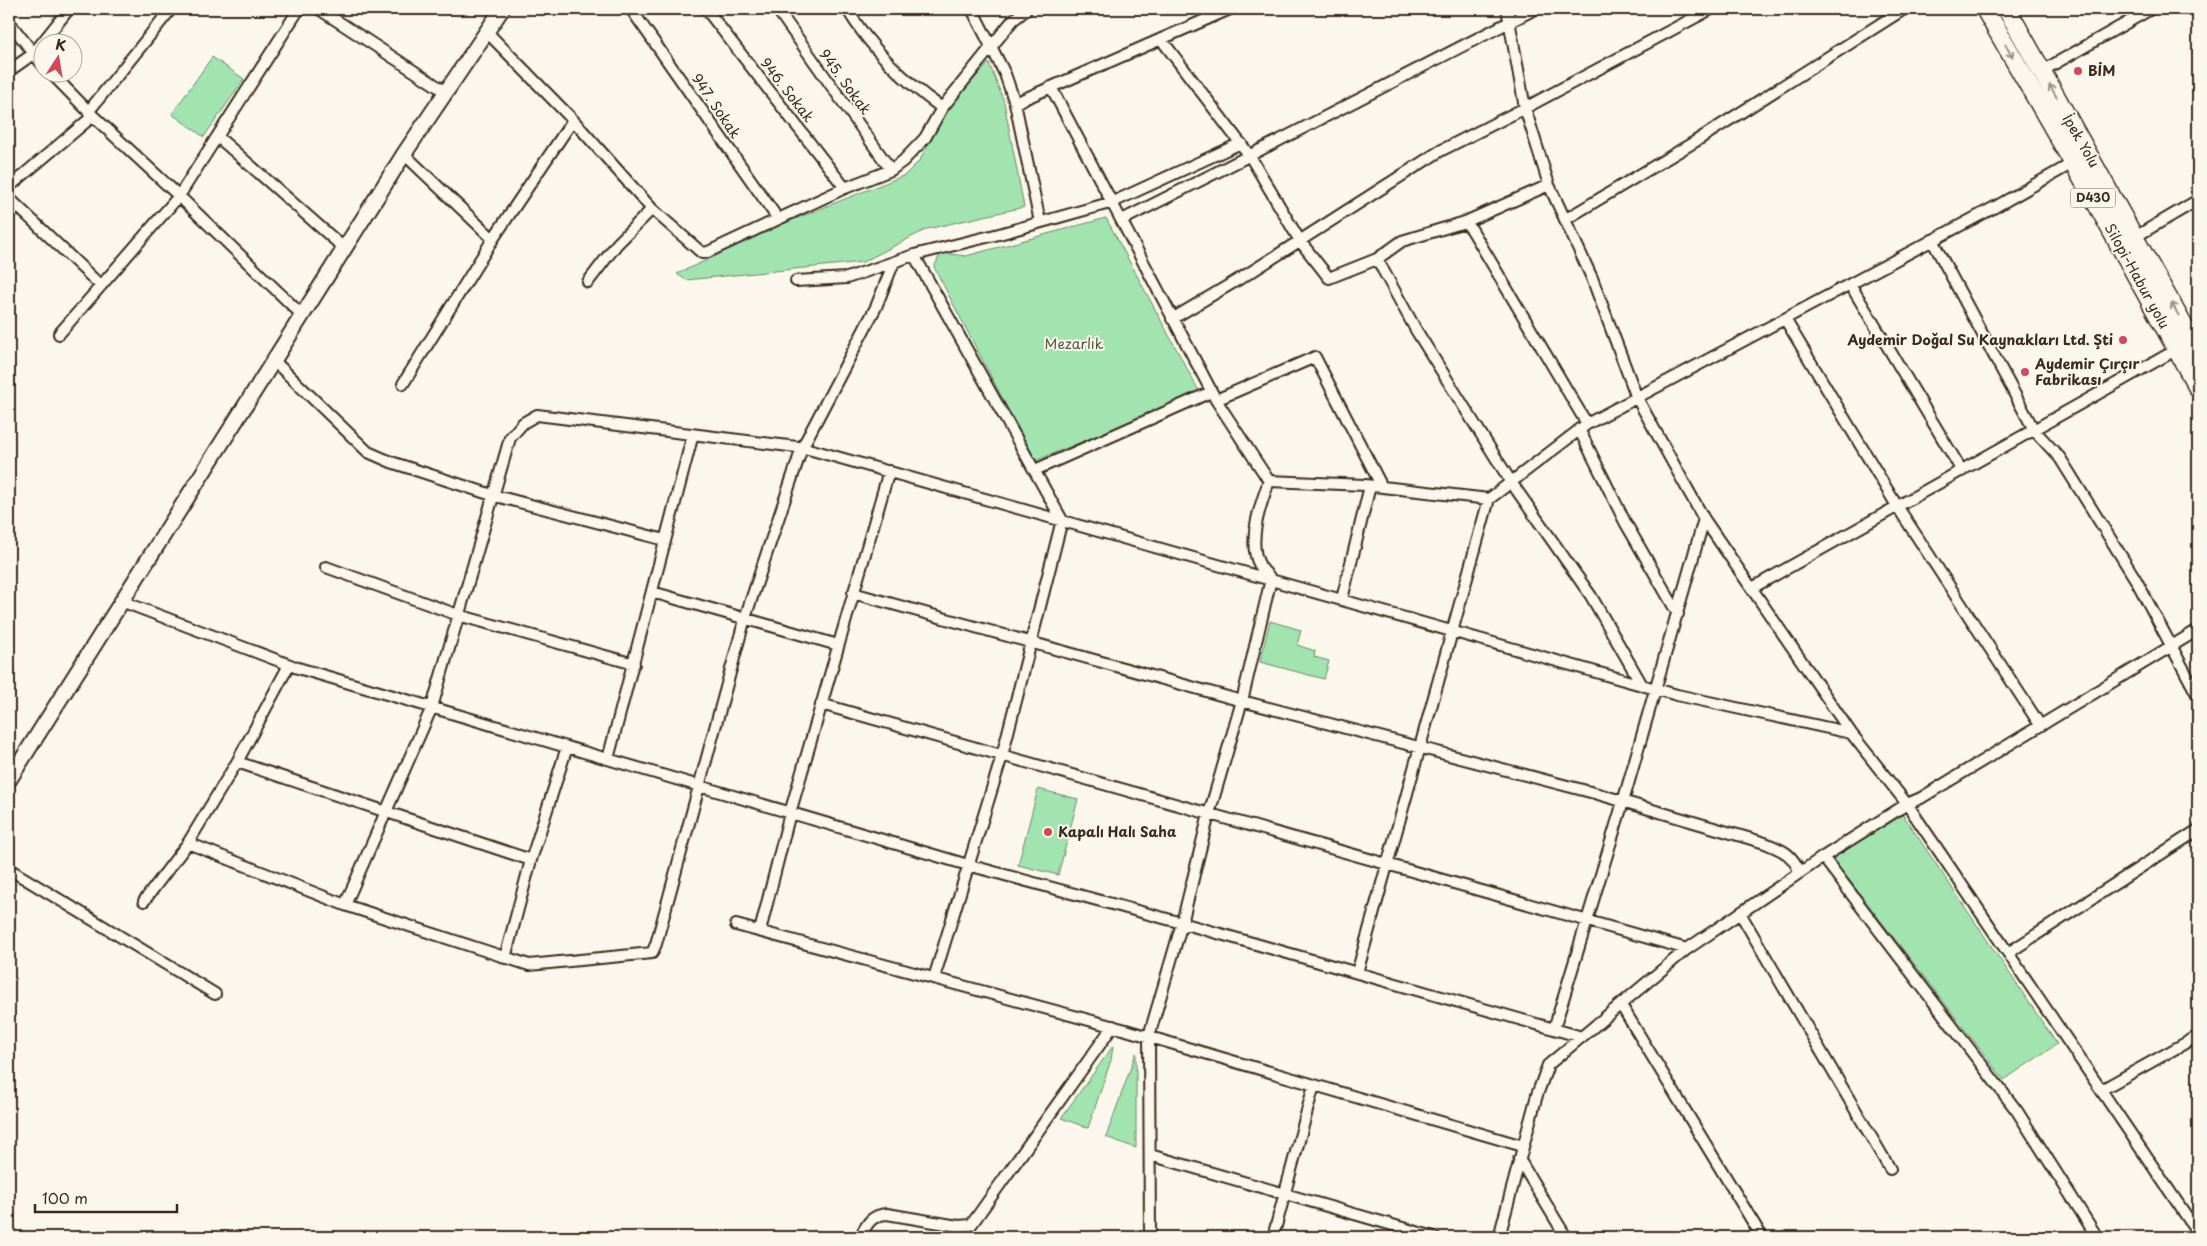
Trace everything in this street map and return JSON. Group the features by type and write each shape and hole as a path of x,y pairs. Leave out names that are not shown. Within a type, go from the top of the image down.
{"highway":[{"name":"Silopi-Habur yolu","path":"1985,9 2198,388"},
{"name":"İpek Yolu","path":"2007,9 2136,237 2198,352"}],"street":[{"path":"51,32 69,9"},
{"path":"9,187 90,114 171,9"},
{"path":"59,334 179,196 299,9"},
{"path":"319,9 446,92"},
{"path":"9,780 404,154 502,9"},
{"name":"947. Sokak","path":"631,9 778,219"},
{"name":"946. Sokak","path":"706,9 845,188"},
{"name":"945. Sokak","path":"777,9 891,170"},
{"path":"847,9 863,35 883,57 924,95 942,108"},
{"path":"972,9 1005,74 1015,103 1040,222"},
{"path":"486,31 573,120 652,209 702,253 708,252 845,188 891,170 903,161 925,138 942,108 1013,20 1027,9"},
{"path":"1015,103 1230,9"},
{"path":"1122,220 1250,156 1506,13 1535,9"},
{"path":"1172,319 1300,241 1440,151 1711,9"},
{"path":"1566,219 1696,141 1904,9"},
{"path":"2042,71 2150,9"},
{"path":"1506,13 1525,108 1549,185 1592,278 1637,398 1704,519 1851,733 1907,804 2198,1233"},
{"path":"9,22 32,53"},
{"path":"1161,39 1250,156 1300,241 1329,278 1377,259 1402,241 1465,222 1549,185"},
{"path":"9,71 32,55"},
{"path":"60,82 90,114 179,196 302,315"},
{"path":"1051,87 1214,396 1268,481"},
{"path":"404,384 493,239 573,120"},
{"path":"218,136 344,248"},
{"path":"796,281 846,278 914,255 1113,202 1241,144"},
{"path":"404,154 493,239"},
{"path":"1357,973 1386,863 1420,749 1489,499 1583,426 2073,163"},
{"path":"9,198 101,286"},
{"path":"2136,237 2198,200"},
{"path":"588,282 617,244 652,209"},
{"path":"1465,222 1472,230 1583,426 1625,522 1678,614"},
{"path":"1932,240 2034,430 2060,458 2136,580 2198,696"},
{"path":"914,255 1062,520 1002,756 934,978"},
{"path":"1377,259 1416,330 1511,482 1583,583 1642,685"},
{"path":"188,843 345,905 529,965 652,953 745,618 802,448 876,307 894,262"},
{"path":"1850,284 1962,471"},
{"path":"1785,319 1897,506 2040,725"},
{"path":"1752,588 2167,355"},
{"path":"1035,470 1214,396 1315,357 1382,488"},
{"path":"273,360 368,452 391,462 492,494 661,539"},
{"path":"345,905 432,707 492,494 510,438 523,423 538,415 802,448 1342,599 1654,689 1851,733"},
{"path":"608,759 694,434"},
{"path":"760,931 790,812 889,472"},
{"path":"1268,481 1370,486 1489,499"},
{"path":"1268,481 1257,514 1255,550 1259,565 1271,579"},
{"path":"1342,599 1370,486"},
{"path":"1554,1029 1623,802 1704,519"},
{"path":"326,567 458,615 634,664"},
{"path":"1150,1237 1149,1036 1182,923 1209,814 1242,701 1271,579"},
{"path":"652,592 838,644"},
{"path":"853,593 1242,701 1623,802 1765,843 1787,852 1794,859 1800,872"},
{"path":"121,601 289,665 968,865 1182,923 1582,1037"},
{"path":"1499,1237 1537,1095 1548,1065 1687,949 1800,872 1907,804 2198,630"},
{"path":"144,901 188,843 237,762 289,665"},
{"path":"821,704 1687,949"},
{"path":"505,958 531,860 567,747"},
{"path":"237,762 531,860"},
{"path":"2008,953 2198,830"},
{"path":"1823,857 2017,1111 2097,1237"},
{"path":"9,869 214,994"},
{"path":"1740,913 1890,1169"},
{"path":"736,925 1149,1036 1523,1146"},
{"path":"1621,1005 1762,1237"},
{"path":"860,1237 870,1220 878,1215 958,1226 971,1226 1113,1026"},
{"path":"2101,1090 2198,1036"},
{"path":"1273,1237 1314,1084"},
{"path":"1150,1155 1434,1237"},
{"path":"1519,1160 1566,1237"}],"green space":[{"path":"212,57 244,79 204,137 172,114"},
{"path":"989,63 1004,102 1024,207 927,229 863,262 686,280 677,274 785,223 905,175 920,160 947,108"},
{"name":"Mezarlık","path":"1106,218 1200,393 1035,461 934,267 941,253 966,256"},
{"path":"1270,621 1301,630 1297,645 1315,651 1314,657 1329,661 1324,679 1260,662"},
{"name":"Kapalı Halı Saha","path":"1038,789 1078,799 1058,875 1018,865"},
{"path":"1903,815 2057,1044 2004,1080 1832,858"},
{"path":"1113,1046 1111,1060 1088,1128 1061,1118"},
{"path":"1136,1053 1136,1148 1106,1137"}],"place":[{"name":"BİM","path":"2078,71"},
{"name":"Aydemir Doğal Su Kaynakları Ltd. Şti","path":"2123,340"},
{"name":"Aydemir Çırçır Fabrikası","path":"2025,372"},
{"name":"Kapalı Halı Saha","path":"1048,832"}]}
